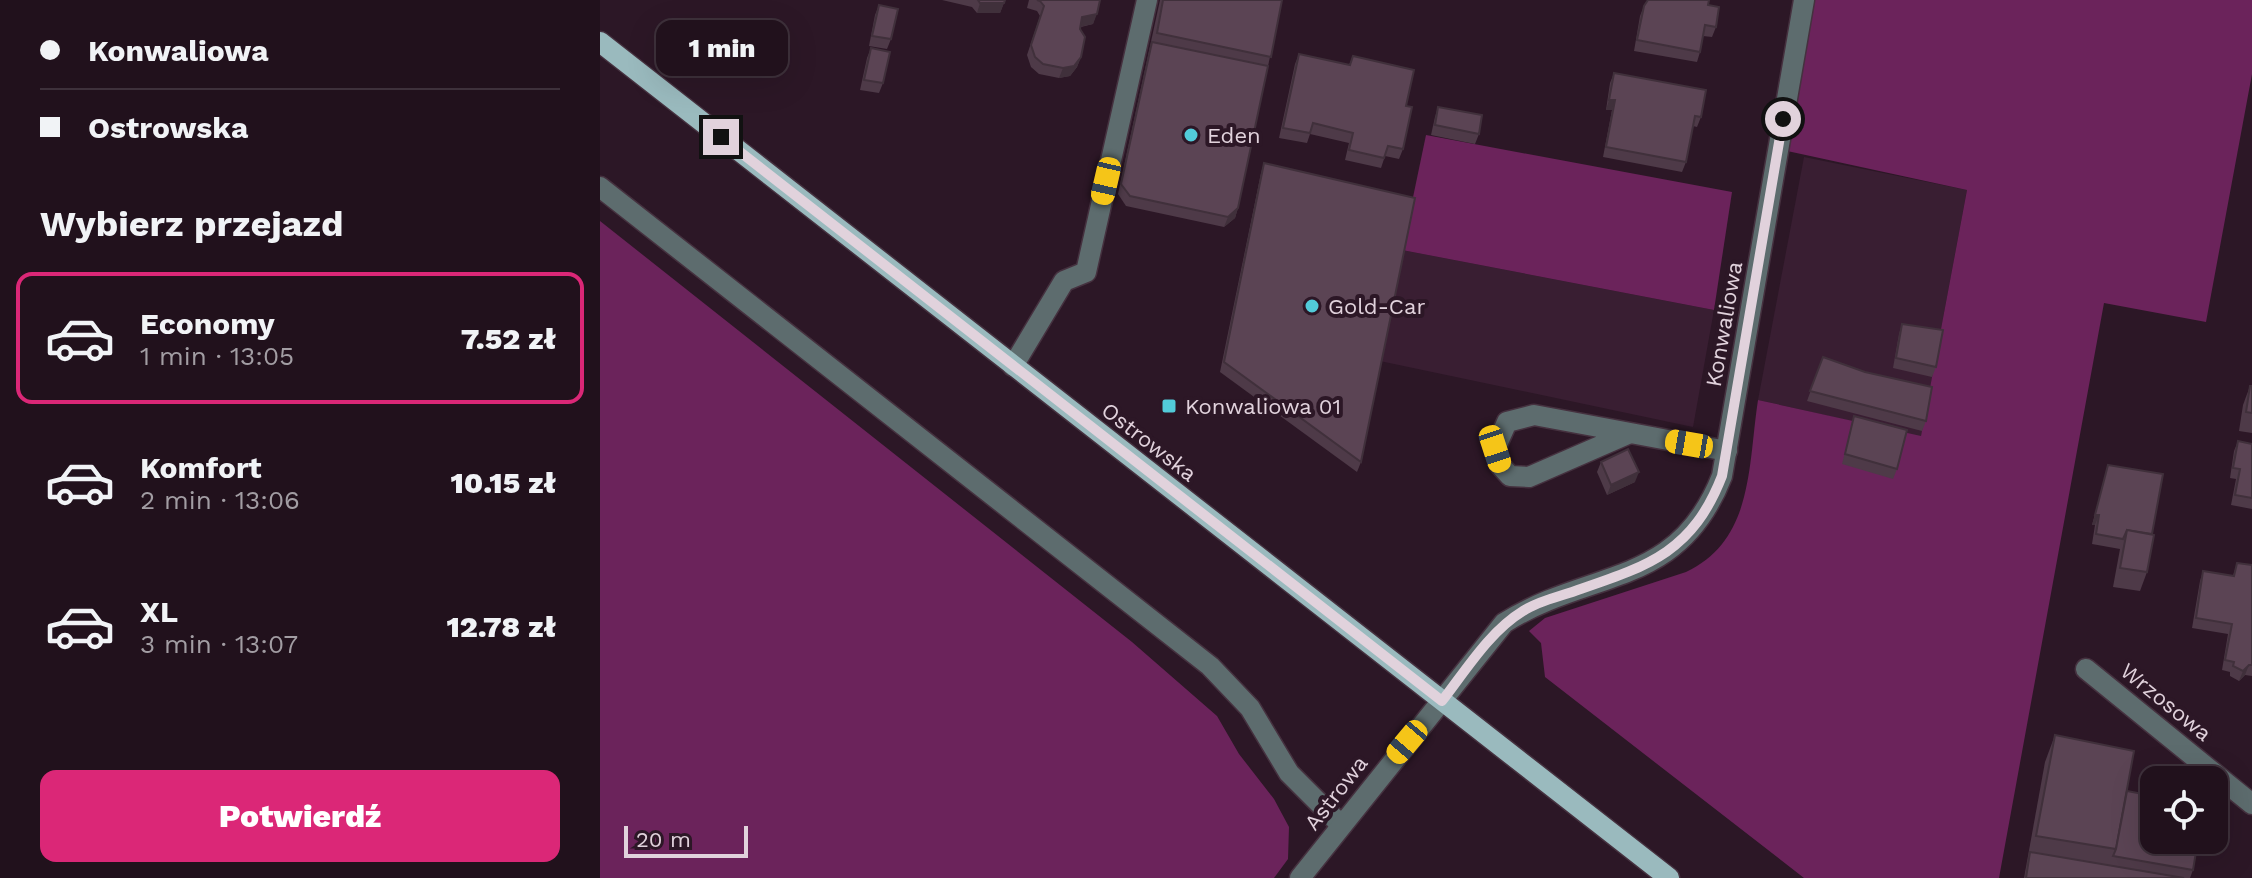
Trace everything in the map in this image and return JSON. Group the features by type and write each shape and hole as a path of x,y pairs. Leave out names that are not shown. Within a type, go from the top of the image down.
{"main road":[{"name":"Ostrowska","path":"600,42 1669,878"}],"street":[{"path":"1013,366 1064,281 1086,272 1147,0"},
{"name":"Konwaliowa","path":"1442,701 1504,623 1528,608 1652,562 1683,542 1710,507 1722,476 1727,451 1804,0"},
{"path":"600,187 1210,666 1250,708 1289,773 1341,825"},
{"path":"1630,433 1529,477 1510,476 1500,465 1495,449 1507,422 1534,415 1727,451"},
{"name":"Wrzosowa","path":"2086,669 2252,804"},
{"name":"Astrowa","path":"1300,878 1442,701"}],"shaded area":[{"path":"1804,0 2252,0 2252,74 2206,322 2104,303 1999,878 1804,878 1545,677 1541,643 1529,631 1545,618 1686,572 1708,558 1725,541 1744,498 1758,400 1921,436 1967,190 1778,149"},
{"path":"1426,135 1732,192 1714,310 1402,250"},
{"path":"1804,157 1967,190 1921,437 1758,400"},
{"path":"600,221 1132,642 1217,716 1239,754 1274,799 1289,827 1288,859 1274,878 600,878"},
{"path":"1402,250 1714,310 1693,427 1380,361"}],"building":[{"path":"978,0 1005,0 1004,3 980,3"},
{"path":"1037,0 1100,0 1097,14 1082,17 1080,29 1085,37 1081,57 1074,66 1063,68 1043,64 1035,57 1031,45 1044,6"},
{"path":"1163,0 1282,0 1271,57 1157,33"},
{"path":"1648,0 1709,0 1708,5 1719,7 1716,27 1705,25 1700,52 1637,40"},
{"path":"879,5 898,9 891,39 872,36"},
{"name":"Eden","path":"1152,42 1268,66 1238,208 1228,217 1130,196 1121,184"},
{"path":"871,48 890,52 883,83 864,80"},
{"path":"1299,54 1350,65 1353,56 1414,70 1406,106 1412,107 1403,149 1388,146 1384,158 1349,150 1353,133 1313,123 1310,133 1283,128"},
{"path":"1614,73 1706,90 1701,117 1695,116 1686,162 1606,147 1615,100 1609,100"},
{"path":"1438,107 1482,115 1479,134 1435,125"},
{"name":"Gold-Car","path":"1264,163 1415,198 1361,462 1224,362"},
{"path":"1902,324 1943,330 1936,367 1896,358"},
{"path":"1823,357 1865,372 1932,387 1926,421 1810,391"},
{"path":"2252,386 2252,413 2246,412"},
{"path":"1854,416 1907,430 1897,469 1845,454"},
{"path":"2238,441 2252,444 2252,498 2235,495 2240,469 2233,468"},
{"path":"1628,449 1639,472 1611,485 1601,462"},
{"path":"2108,465 2163,474 2152,534 2127,530 2123,539 2096,534 2099,515 2095,515"},
{"path":"2127,530 2154,535 2147,572 2120,568"},
{"path":"2237,563 2252,565 2252,665 2243,671 2233,666 2234,662 2225,660 2232,624 2196,618 2203,571 2234,576"},
{"path":"2055,735 2134,751 2116,849 2036,836"},
{"path":"2127,791 2140,793 2140,854 2196,854 2193,870 2113,856"},
{"path":"2030,852 2184,878 2026,878"}],"place":[{"name":"Eden","path":"1191,135"},
{"name":"Gold-Car","path":"1312,306"},
{"name":"Konwaliowa 01","path":"1169,406"}],"route":[{"path":"721,137 1442,701 1504,623 1528,608 1652,562 1683,542 1710,507 1722,476 1783,119"}]}
